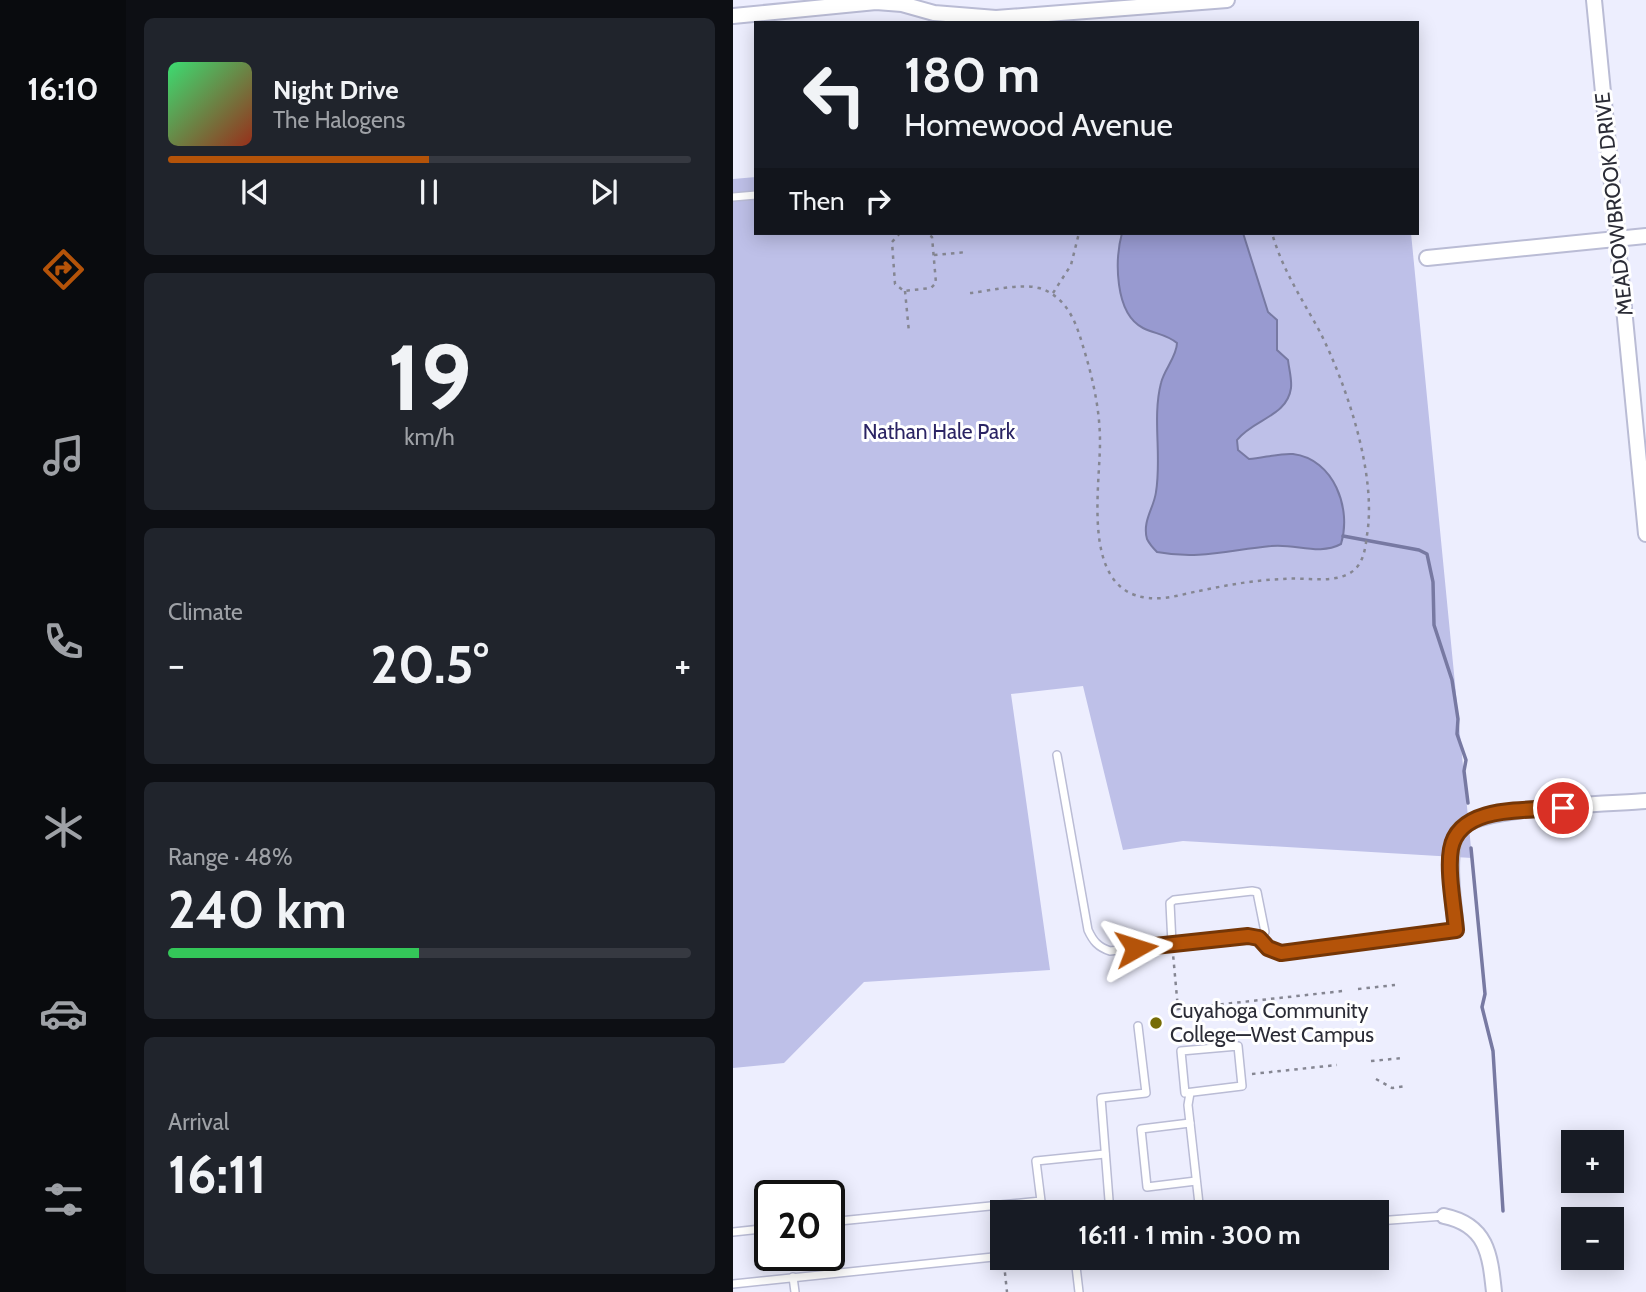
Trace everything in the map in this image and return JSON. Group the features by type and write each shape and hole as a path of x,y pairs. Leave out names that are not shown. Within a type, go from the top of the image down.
{"street":[{"path":"733,16 877,2 902,4 934,13 996,18 1227,0"},
{"name":"MEADOWBROOK DRIVE","path":"1594,0 1646,534"},
{"path":"1427,258 1646,236"},
{"path":"1456,930 1451,850 1460,828 1485,814 1646,801"},
{"path":"1444,1216 1465,1220 1479,1233 1491,1261 1494,1292"}],"lane":[{"path":"733,197 754,195"},
{"path":"1057,755 1088,930 1093,942 1110,951 1248,936 1259,938 1268,948 1281,953 1456,930"},
{"path":"1172,944 1169,914 1170,903 1174,900 1252,891 1257,892 1264,916 1265,932 1259,938"},
{"path":"1109,1200 1101,1098 1146,1093 1138,1026"},
{"path":"1238,1046 1242,1086 1190,1093 1185,1093 1181,1051 1238,1046"},
{"path":"1190,1093 1190,1123 1198,1200"},
{"path":"1190,1123 1141,1129 1147,1187 1196,1181"},
{"path":"845,1220 1041,1201 1036,1161 1105,1154"},
{"path":"1389,1220 1444,1216"},
{"path":"733,1232 754,1230"},
{"path":"733,1284 990,1261"},
{"path":"1076,1270 1079,1292"},
{"path":"793,1278 795,1292"}],"path":[{"path":"898,235 892,242 895,284 899,290 905,291 935,286 932,237 929,235"},
{"path":"1051,293 1071,265 1078,235"},
{"path":"970,293 1031,288 1051,293 1066,306 1073,318 1094,382 1100,444 1097,537 1109,569 1129,591 1162,598 1243,583 1339,577 1354,570 1365,551 1369,526 1368,484 1346,399 1330,355 1290,281 1273,235"},
{"path":"934,256 967,253"},
{"path":"1050,286 1051,293"},
{"path":"905,291 909,332"},
{"path":"1172,944 1178,1009"},
{"path":"1358,989 1395,985"},
{"path":"1168,1010 1343,991"},
{"path":"1371,1061 1403,1058"},
{"path":"1252,1074 1337,1065"},
{"path":"1376,1079 1392,1088 1406,1086"},
{"path":"1004,1270 1007,1292"}],"green space":[{"name":"Nathan Hale Park","path":"754,177 754,235 1411,235 1472,858 1183,841 1123,850 1083,686 1011,694 1050,970 864,982 784,1063 733,1068 733,179"}],"shaded area":[{"path":"1122,235 1244,235 1268,312 1277,320 1277,350 1288,360 1291,388 1288,398 1276,412 1237,440 1238,450 1249,459 1293,454 1319,465 1337,488 1341,501 1344,530 1341,544 1324,549 1280,546 1187,555 1157,552 1149,542 1146,526 1158,478 1158,396 1177,343 1143,328 1133,321 1126,310 1119,285"}],"waterway":[{"path":"1343,536 1419,550 1427,554 1433,582 1434,625 1452,680 1458,719 1457,734 1466,760 1464,771 1468,803"},
{"path":"1471,848 1485,994 1482,1007 1493,1051 1503,1211"}],"place":[{"name":"Cuyahoga Community College—West Campus","path":"1156,1023"}],"route":[{"path":"1136,948 1248,936 1259,938 1268,948 1281,953 1299,952 1360,940 1428,936 1456,930 1451,850 1460,828 1485,814 1563,808"}]}
